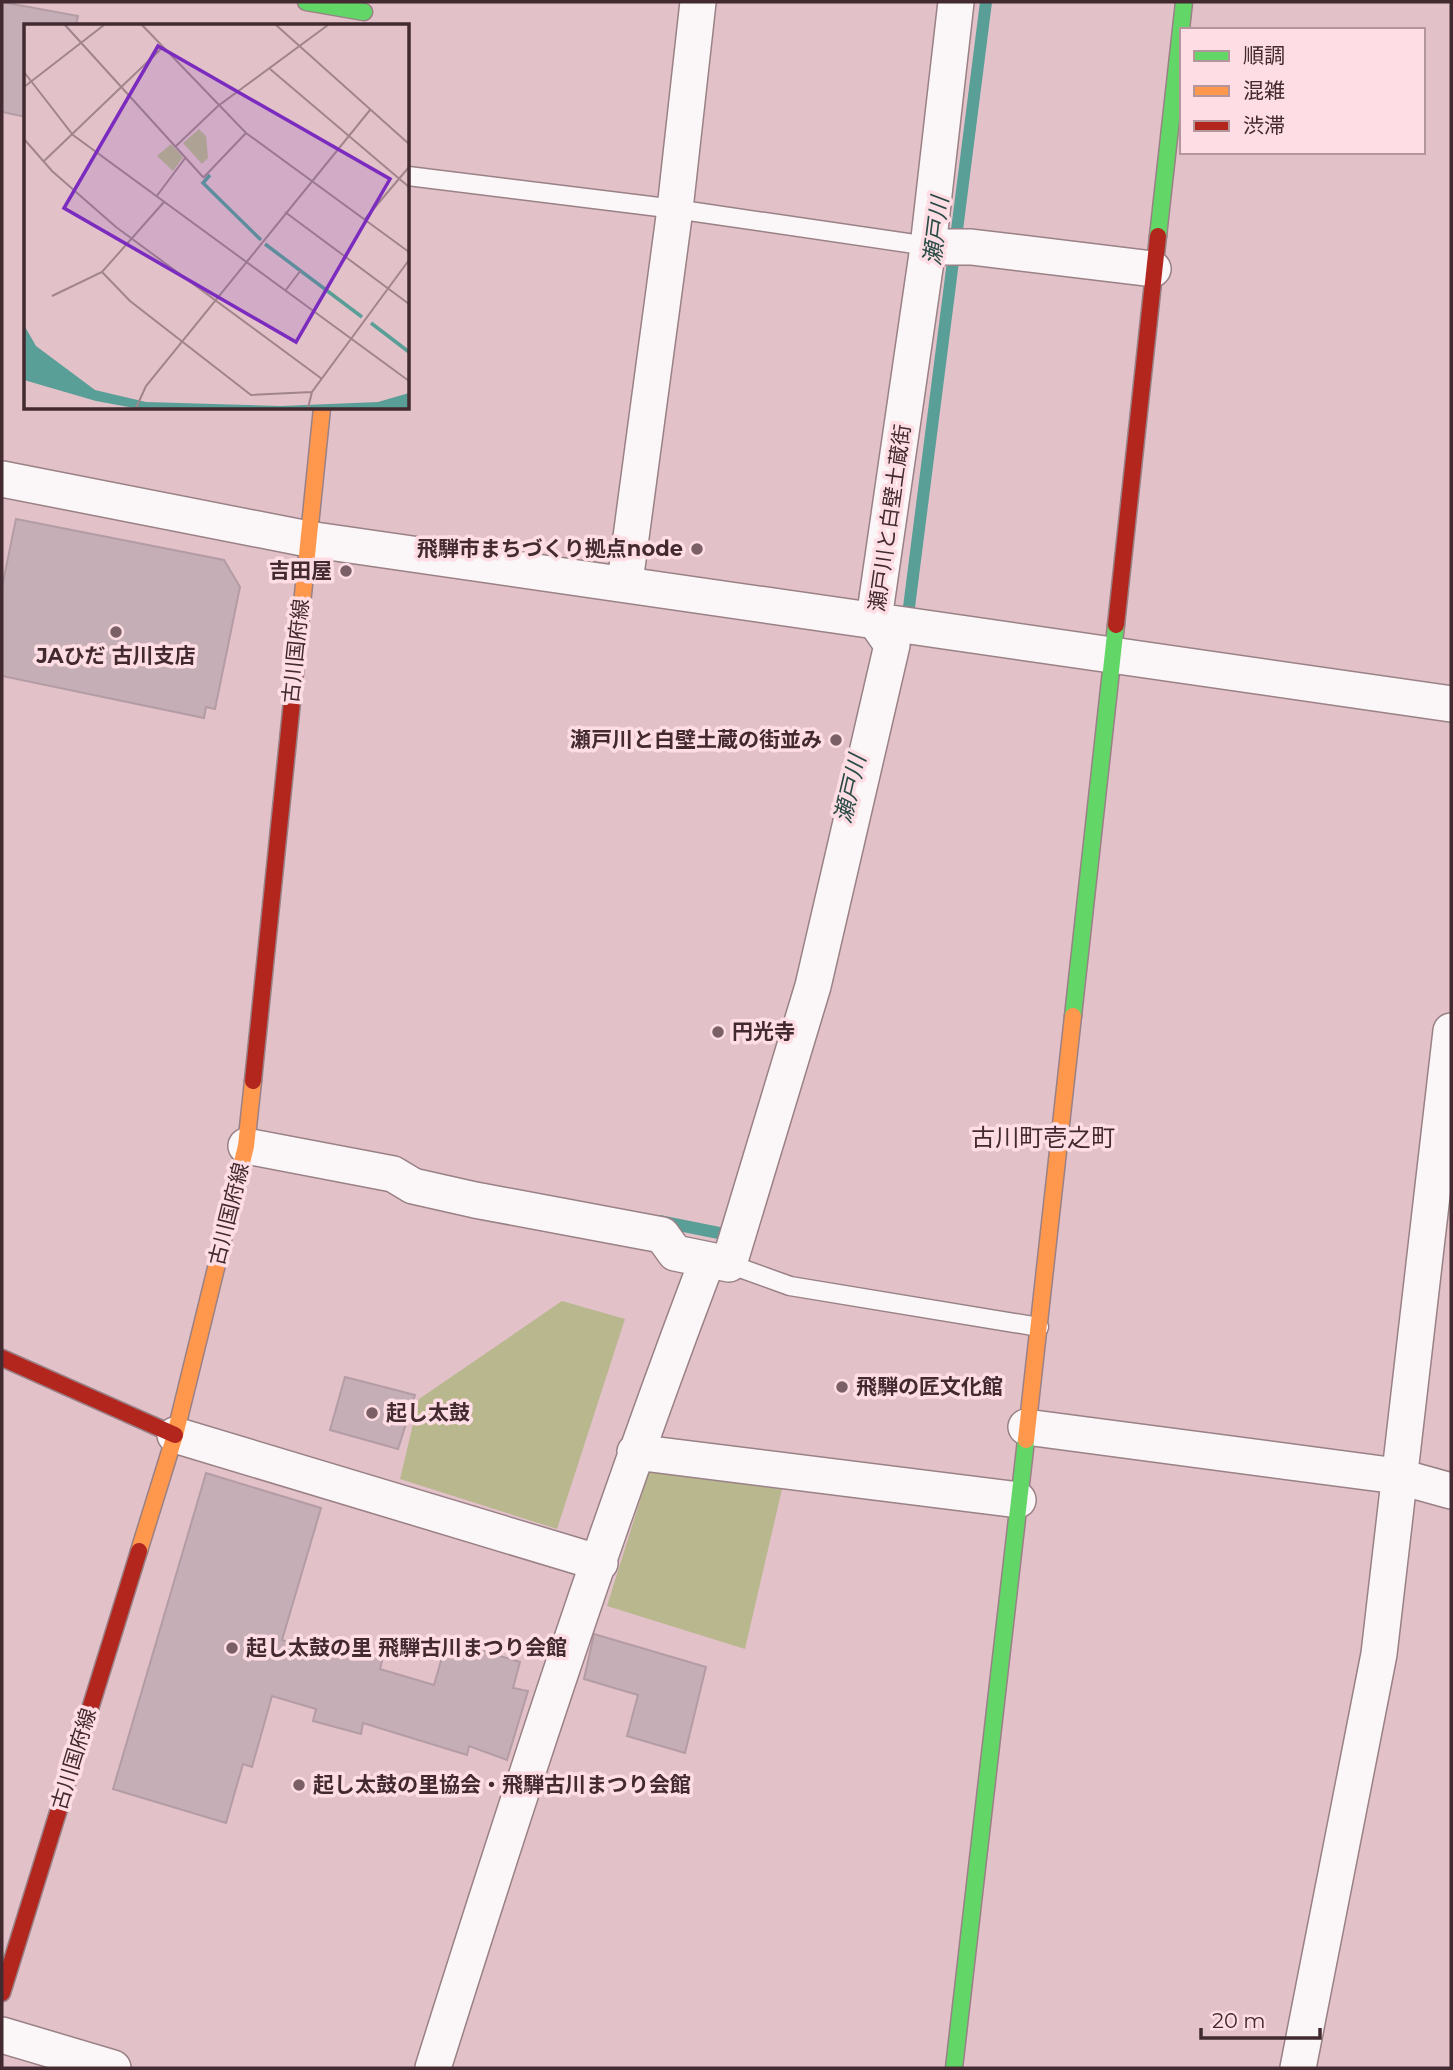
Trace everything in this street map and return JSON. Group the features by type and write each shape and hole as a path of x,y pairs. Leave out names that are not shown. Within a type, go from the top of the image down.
{"street":[{"path":"306,2 364,13"},
{"path":"625,582 675,209 698,2"},
{"name":"瀬戸川と白壁土蔵街","path":"433,2068 527,1767 600,1563 635,1452 728,1250 813,986 892,645 949,247 956,2"},
{"path":"1181,28 1184,2"},
{"path":"954,2068 1039,1327 1180,36"},
{"path":"949,247 1153,269"},
{"name":"古川国府線","path":"2,1993 175,1435 246,1146 323,410"},
{"path":"2,479 308,539 625,582 1113,657 1451,704"},
{"path":"1298,2068 1379,1654 1397,1476 1451,1031"},
{"path":"246,1146 393,1174 413,1186 475,1200 662,1235 674,1253 728,1250"},
{"path":"2,1358 175,1435 600,1563"},
{"path":"1026,1427 1397,1476 1451,1492"},
{"path":"635,1452 1018,1500"},
{"path":"2,2035 113,2068"}],"lane":[{"path":"410,176 949,247"},
{"path":"728,1250 790,1286 1039,1327"}],"shaded area":[{"path":"562,1301 625,1319 557,1529 400,1479 419,1399"},
{"path":"649,1472 782,1489 745,1649 607,1606"}],"building":[{"path":"2,2 78,16 76,24 24,24 24,117 2,112"},
{"name":"JAひだ 古川支店","path":"16,519 224,560 240,587 215,709 206,707 204,718 2,676 2,587"},
{"name":"起し太鼓","path":"345,1377 415,1395 398,1449 330,1430"},
{"name":"起し太鼓の里 飛騨古川まつり会館","path":"206,1473 321,1508 282,1640 331,1654 335,1642 383,1657 380,1669 434,1685 447,1640 520,1662 513,1688 528,1691 507,1760 469,1746 467,1755 363,1723 361,1734 313,1721 316,1709 272,1696 252,1767 243,1764 226,1823 113,1789"},
{"path":"594,1634 706,1667 685,1753 627,1736 638,1695 584,1679"}],"waterway":[{"name":"瀬戸川","path":"907,623 986,2"},
{"name":"瀬戸川","path":"659,1221 734,1236"}],"traffic: fast":[{"path":"306,2 364,12"},
{"path":"1181,28 1184,2"},
{"path":"1158,236 1180,38"},
{"path":"1073,1016 1116,625"},
{"path":"954,2068 1026,1440"}],"traffic: slow":[{"path":"297,653 322,410"},
{"path":"1026,1440 1073,1016"},
{"path":"139,1551 175,1435 246,1146 253,1081"}],"traffic: jam":[{"path":"1116,625 1158,236"},
{"path":"253,1081 297,653"},
{"path":"2,1358 175,1435"},
{"path":"2,1993 139,1551"}],"place":[{"name":"飛騨市まちづくり拠点node","path":"697,549"},
{"name":"吉田屋","path":"346,571"},
{"name":"JAひだ 古川支店","path":"116,632"},
{"name":"瀬戸川と白壁土蔵の街並み","path":"836,740"},
{"name":"円光寺","path":"718,1032"},
{"name":"飛騨の匠文化館","path":"842,1387"},
{"name":"起し太鼓","path":"372,1413"},
{"name":"起し太鼓の里 飛騨古川まつり会館","path":"232,1648"},
{"name":"起し太鼓の里協会・飛騨古川まつり会館","path":"299,1785"}],"district":[{"name":"古川町壱之町","path":"1043,1138"}]}
